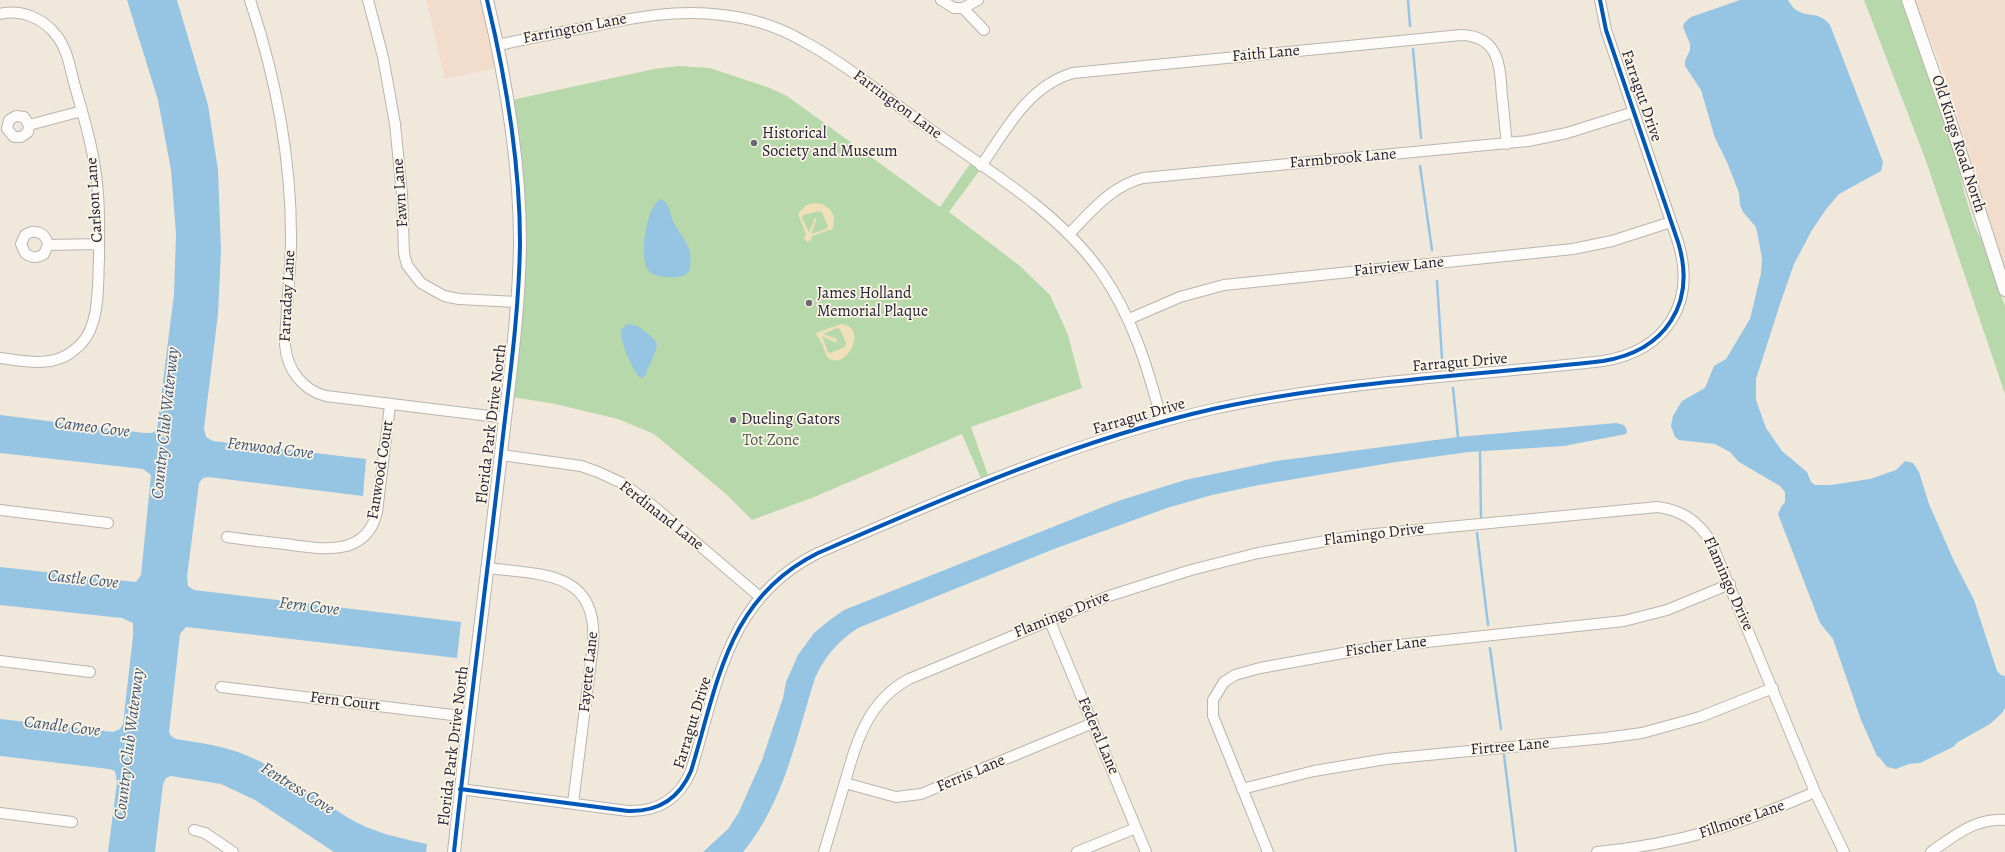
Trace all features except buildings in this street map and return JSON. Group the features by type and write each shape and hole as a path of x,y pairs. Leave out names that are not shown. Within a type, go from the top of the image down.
{"street":[{"name":"Farraday Lane","path":"250,0 265,48 273,85 288,180 291,244 285,345 289,364 302,384 320,395 390,405 506,418"},
{"name":"Fawn Lane","path":"368,0 383,57 395,124 402,194 404,253 407,265 421,283 444,296 459,299 517,302"},
{"name":"Florida Park Drive North","path":"454,852 460,789 488,568 500,455 506,418 517,302 520,242 511,126 498,45 487,0"},
{"path":"941,0 954,8 963,8 978,0"},
{"name":"Farragut Drive","path":"460,789 628,811 643,811 661,806 680,792 691,771 732,642 745,616 760,597 786,573 818,553 1034,462 1162,422 1234,405 1324,389 1587,363 1612,359 1630,354 1646,347 1661,333 1673,316 1681,298 1684,283 1683,263 1671,222 1606,30 1600,0"},
{"name":"Old Kings Road North","path":"1908,0 1949,117 2005,290"},
{"path":"963,8 984,30"},
{"name":"Carlson Lane","path":"0,14 16,12 29,15 41,21 52,30 61,42 66,54 82,111 96,170 99,244 96,311 90,330 80,346 64,357 49,362 34,362 0,358"},
{"name":"Farrington Lane","path":"498,45 639,17 670,13 711,13 757,22 794,36 817,49 1025,197 1069,234 1099,269 1129,319 1143,354 1162,422"},
{"name":"Faith Lane","path":"981,166 1033,95 1052,82 1073,73 1462,35 1474,36 1483,40 1491,47 1496,56 1500,72 1506,144"},
{"path":"29,125 82,111"},
{"name":"Farmbrook Lane","path":"1069,234 1116,189 1130,182 1143,178 1506,144 1541,139 1567,133 1634,112"},
{"name":"Fairview Lane","path":"1129,319 1180,296 1224,285 1573,249 1612,241 1671,222"},
{"path":"48,245 99,244"},
{"name":"Fanwood Court","path":"228,537 322,548 340,548 360,540 372,526 377,512 390,405"},
{"name":"Ferdinand Lane","path":"500,455 581,466 618,481 651,504 760,597"},
{"name":"Flamingo Drive","path":"824,852 856,743 864,724 877,704 895,687 921,673 1094,601 1154,581 1238,557 1285,547 1354,536 1652,507 1678,512 1692,520 1701,527 1711,542 1730,584 1815,792 1844,852"},
{"path":"0,510 108,523"},
{"name":"Fayette Lane","path":"488,568 552,577 567,582 584,599 592,615 594,629 593,645 573,803"},
{"name":"Fischer Lane","path":"1268,852 1215,725 1212,712 1213,700 1219,688 1226,680 1235,675 1300,660 1371,648 1624,621 1667,610 1730,584"},
{"name":"Federal Lane","path":"1049,620 1146,852"},
{"path":"0,661 90,672"},
{"name":"Fern Court","path":"221,687 469,717"},
{"name":"Firtree Lane","path":"1242,789 1314,771 1386,759 1605,738 1642,733 1700,717 1773,688"},
{"name":"Ferris Lane","path":"845,783 896,797 921,794 1093,723"},
{"name":"Fillmore Lane","path":"1597,852 1661,844 1712,832 1757,817 1815,792"},
{"path":"0,813 72,822"},
{"path":"1931,852 1974,824 2005,820"},
{"path":"1078,852 1136,828"},
{"path":"194,830 206,833 233,852"}],"shaded area":[{"path":"426,0 481,0 497,68 445,79"},
{"path":"1914,0 2005,0 2005,269 1944,72"}],"green space":[{"path":"1864,0 1903,0 1956,155 1964,192 1975,227 1985,247 2005,306 2005,394 1925,158"},
{"name":"Tot Zone","path":"679,66 710,68 770,88 787,96 940,207 970,164 980,170 949,212 1020,266 1050,295 1068,335 1082,388 971,427 989,478 982,481 962,434 814,497 752,520 726,494 654,434 618,419 555,404 512,397 517,311 512,100 654,69"}],"sand":[{"path":"814,203 822,204 830,209 834,217 833,229 812,236 811,240 807,242 804,238 806,234 798,214 806,205","holes":["819,211 822,212 828,226 826,229 811,234 817,218 813,219 814,221 809,232 802,218 803,215"]},
{"path":"841,324 850,327 854,333 854,340 848,354 842,359 835,361 827,357 816,333","holes":["837,328 840,329 846,343 845,347 830,353 828,352 822,336 836,343 837,339 823,334"]}],"water":[{"path":"127,0 177,0 208,105 218,170 221,251 218,314 204,428 206,437 213,441 366,459 363,496 208,477 203,478 199,483 187,577 188,586 194,590 461,622 457,658 186,627 180,634 169,732 171,736 176,739 222,747 261,762 286,776 334,809 366,827 386,834 427,844 426,852 334,852 255,800 221,784 171,776 166,778 163,784 155,852 108,852 117,782 115,771 109,769 0,756 0,719 113,732 120,729 123,724 133,636 133,623 122,618 0,605 0,567 136,582 141,575 151,475 143,469 0,453 0,415 144,433 152,433 157,429 174,294 176,234 171,170 158,100"},
{"path":"1740,0 1788,0 1798,11 1820,17 1830,25 1883,162 1881,171 1839,194 1827,208 1812,230 1794,264 1756,379 1756,400 1766,428 1782,451 1807,472 1811,482 1815,485 1831,485 1870,479 1896,470 1905,461 1913,463 1919,472 1929,504 1953,559 1974,600 1997,671 2001,675 2005,676 2005,708 2002,713 1990,724 1958,742 1953,747 1920,763 1909,764 1896,769 1887,767 1877,756 1861,720 1833,639 1820,623 1778,514 1785,502 1785,492 1780,486 1739,462 1730,452 1715,444 1679,440 1675,437 1671,426 1673,416 1682,401 1705,388 1714,366 1726,359 1750,319 1761,273 1762,258 1756,227 1743,212 1740,205 1739,193 1727,162 1715,138 1701,90 1685,66 1685,61 1690,50 1690,44 1683,27 1684,23 1691,17"},
{"path":"661,199 667,203 673,221 687,243 689,249 689,271 681,277 656,275 649,271 646,265 644,256 645,233 651,211 656,203"},
{"path":"627,324 639,327 657,343 656,350 645,376 642,378 638,376 633,367 626,353 622,340 621,330"},
{"path":"1616,423 1624,425 1627,430 1626,434 1564,446 1469,452 1396,462 1259,485 1212,495 1167,508 1054,549 858,628 838,644 823,663 815,678 795,747 779,791 769,813 757,833 743,852 703,852 728,829 739,812 762,760 783,698 786,682 798,655 814,633 844,610 1118,501 1185,480 1276,461 1458,437"}],"waterway":[{"path":"1408,0 1410,26"},
{"path":"1413,49 1421,138"},
{"path":"1420,166 1432,250"},
{"path":"1437,281 1442,358"},
{"path":"1453,388 1458,437"},
{"path":"1480,451 1481,517"},
{"path":"1477,533 1488,625"},
{"path":"1490,648 1501,729"},
{"path":"1504,755 1516,852"}],"cycle path":[{"path":"454,852 510,380 518,298 520,243 518,182 515,151 506,90 487,0"},
{"path":"460,789 628,811 649,809 666,802 680,789 691,771 709,706 730,646 745,619 764,594 788,572 818,553 915,511 1062,453 1162,422 1213,409 1261,400 1358,385 1603,361 1625,356 1644,347 1659,335 1671,321 1679,304 1683,285 1683,265 1678,242 1606,30 1600,0"}],"place":[{"name":"Historical Society and Museum","path":"754,143"},
{"name":"James Holland Memorial Plaque","path":"809,303"},
{"name":"Dueling Gators","path":"733,420"}],"water label":[{"name":"Country Club Waterway","path":"166,423"},
{"name":"Cameo Cove","path":"92,428"},
{"name":"Fenwood Cove","path":"270,449"},
{"name":"Castle Cove","path":"83,580"},
{"name":"Fern Cove","path":"309,607"},
{"name":"Candle Cove","path":"62,727"},
{"name":"Country Club Waterway","path":"130,744"},
{"name":"Fentress Cove","path":"297,789"}]}
